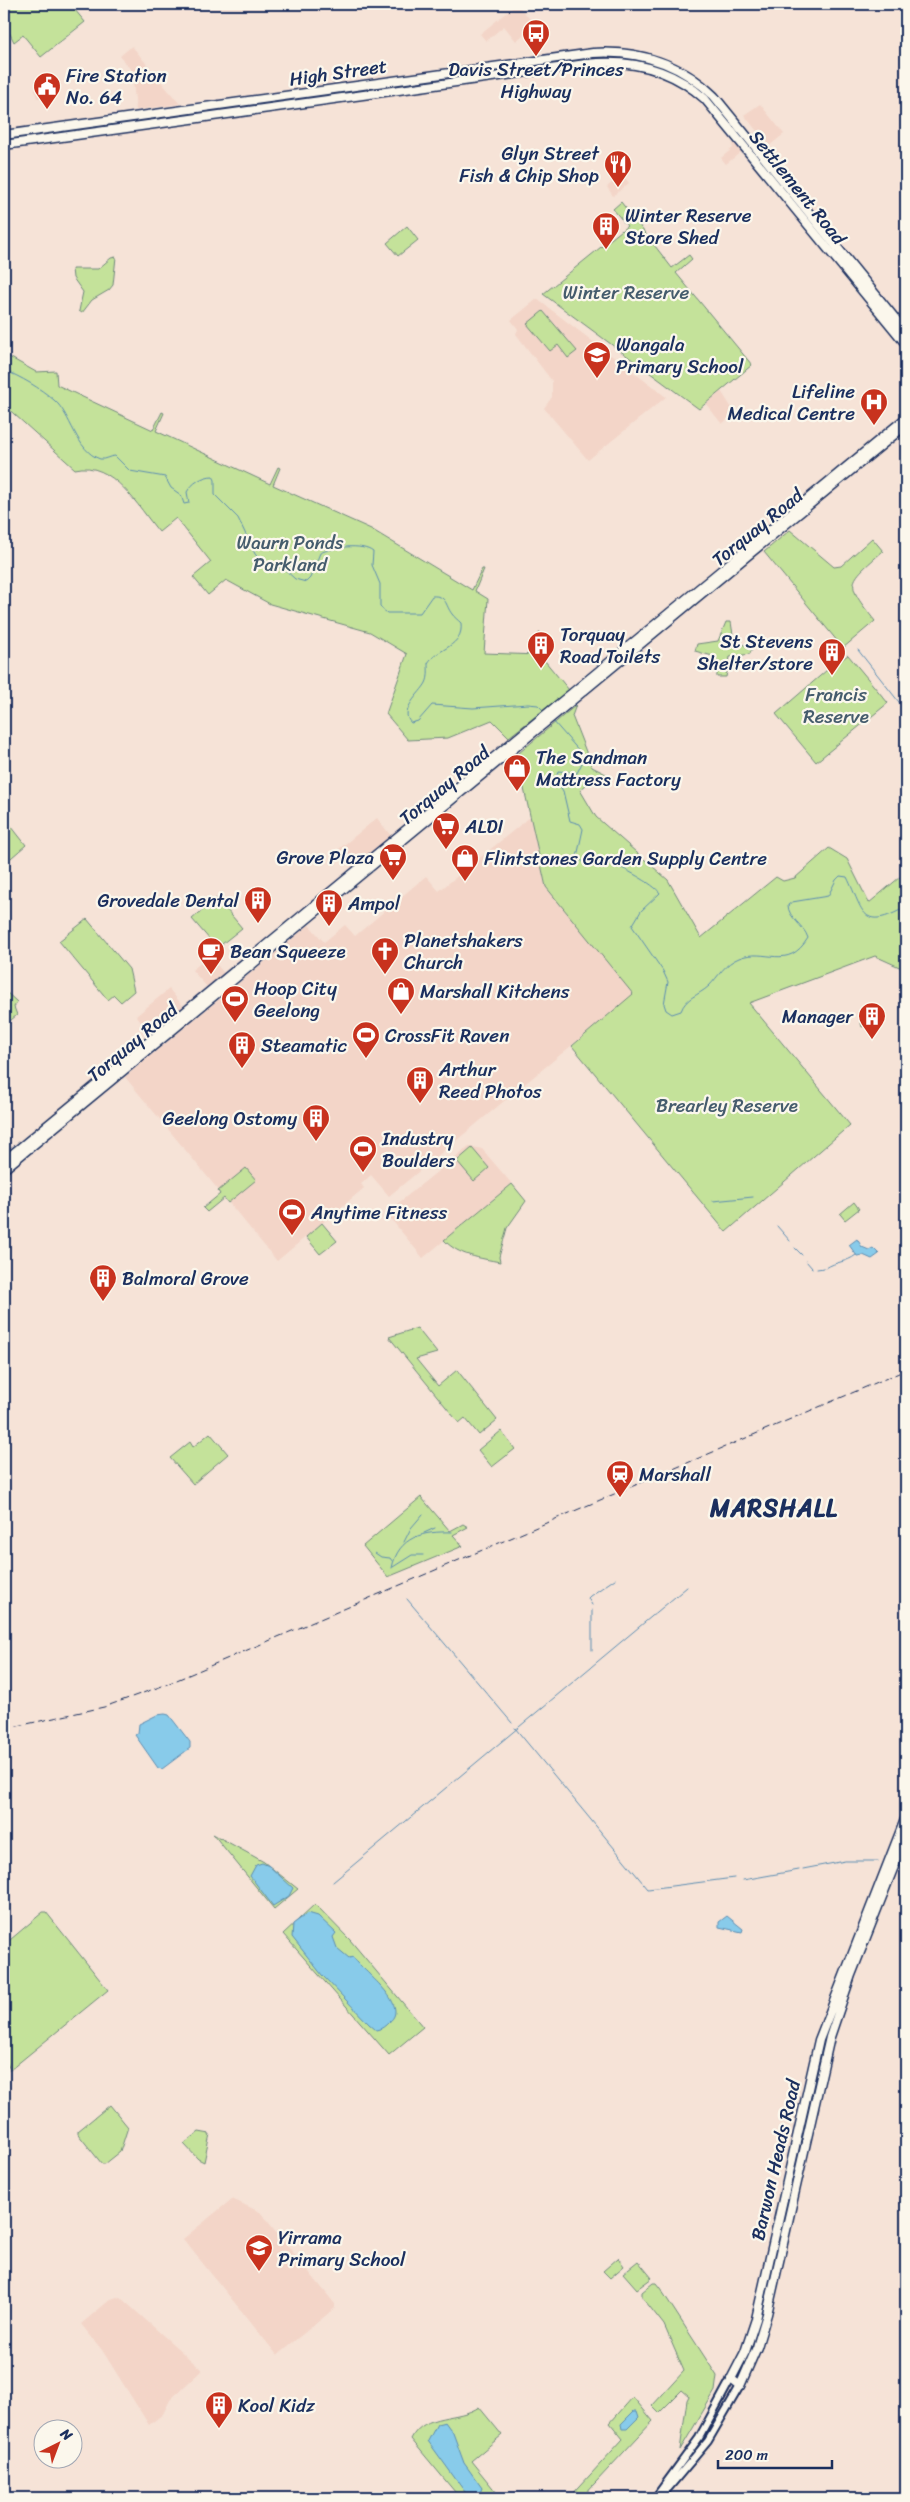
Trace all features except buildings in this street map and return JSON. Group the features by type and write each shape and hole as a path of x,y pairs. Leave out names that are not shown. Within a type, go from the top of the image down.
{"main road":[{"name":"High Street","path":"4,135 609,52 627,53 659,61"},
{"path":"560,68 561,58"},
{"path":"652,68 659,61"},
{"name":"Settlement Road","path":"659,61 693,78 718,101 906,332"},
{"name":"High Street","path":"4,145 560,68 613,62 652,68"},
{"name":"Settlement Road","path":"652,68 695,90 718,114 906,344"},
{"path":"693,78 695,90"},
{"path":"803,218 806,209"},
{"path":"803,218 812,216"},
{"name":"Torquay Road","path":"4,1161 558,707 906,418"},
{"name":"Torquay Road","path":"558,707 906,426"},
{"name":"Torquay Road","path":"4,1169 541,721"},
{"name":"Barwon Heads Road","path":"655,2498 695,2443 749,2342 756,2319 819,2040 906,1817"},
{"name":"Barwon Heads Road","path":"660,2498 708,2441 742,2383 757,2347 767,2314 830,2037 851,1975 906,1836"},
{"path":"733,2375 742,2383"}],"shaded area":[{"path":"517,4 535,25 516,41 504,26 486,41 480,34"},
{"path":"132,46 180,104 136,110 132,71 120,56"},
{"path":"39,84 49,84 51,96 37,98 35,90"},
{"path":"760,104 784,134 769,146 744,115"},
{"path":"734,143 741,152 726,164 721,158 733,148 732,145"},
{"path":"622,174 629,183 613,196 607,187"},
{"name":"Wangala Primary School","path":"537,299 666,397 588,460 544,408 552,397 552,381 516,334 518,329 511,320"},
{"path":"721,391 735,413 722,424 706,404"},
{"path":"530,817 546,887 634,994 389,1196 371,1175 361,1184 364,1188 277,1261 125,1077 309,925 324,942 345,925 355,936 426,876 439,891"},
{"path":"377,818 391,836 352,868 339,849"},
{"path":"209,956 224,973 207,987 192,970"},
{"path":"169,989 183,1006 150,1033 136,1016"},
{"path":"469,1146 482,1149 512,1184 423,1258 386,1213"},
{"name":"Yirrama Primary School","path":"232,2199 260,2212 335,2304 335,2308 277,2355 183,2239"},
{"path":"121,2298 202,2370 170,2400 163,2414 149,2425 102,2350 81,2324 111,2299"}],"green space":[{"path":"4,4 70,4 85,22 41,57 23,35 14,42 4,22"},
{"name":"Winter Reserve","path":"621,202 672,268 689,255 692,259 676,273 752,365 699,409 543,294 627,226 613,209"},
{"path":"407,226 418,240 398,256 387,243"},
{"path":"116,257 113,285 109,290 92,300 82,313 79,311 83,292 73,278 72,269 98,269 111,258"},
{"path":"543,311 577,351 568,358 558,345 550,351 527,324"},
{"name":"Waurn Ponds Parkland","path":"4,354 36,372 56,371 57,385 153,430 162,412 164,413 156,431 270,484 278,467 280,468 273,485 371,529 472,590 482,569 484,569 475,591 488,599 484,653 538,655 539,633 541,633 540,655 569,690 509,737 492,720 448,738 408,740 386,714 407,654 370,632 270,604 226,580 208,595 193,577 211,562 176,518 159,532 133,499 113,478 89,468 75,469 4,405"},
{"path":"790,530 834,567 841,566 872,538 883,551 862,570 854,583 854,590 858,598 875,621 843,648 764,552"},
{"path":"726,622 731,622 734,641 752,648 750,654 730,657 726,677 717,677 716,657 695,651 697,644 718,641"},
{"name":"Francis Reserve","path":"848,655 888,703 816,762 776,714 827,670"},
{"name":"Brearley Reserve","path":"576,705 572,716 592,767 610,776 609,778 599,774 580,790 596,817 668,880 701,938 776,877 783,881 795,878 829,848 847,859 869,903 906,872 906,970 875,956 749,1003 850,1125 726,1232 572,1046 633,994 546,887 519,766 513,758"},
{"path":"4,817 26,845 4,864"},
{"path":"217,898 242,928 217,948 192,919"},
{"path":"87,919 129,969 134,991 121,1002 114,995 108,1000 59,941"},
{"path":"4,990 17,1002 14,1007 17,1015 4,1026"},
{"path":"878,1013 881,1021 862,1027 860,1019"},
{"path":"472,1148 489,1168 474,1181 457,1161"},
{"path":"246,1168 256,1180 228,1203 224,1198 207,1212 203,1208 220,1194 218,1191"},
{"path":"512,1184 526,1201 507,1228 499,1257 500,1262 477,1258 463,1253 444,1240"},
{"path":"854,1202 859,1209 845,1220 840,1214"},
{"path":"322,1223 337,1241 320,1254 306,1237"},
{"path":"417,1328 437,1353 416,1359 438,1386 457,1370 497,1420 479,1435 465,1418 459,1423 389,1337"},
{"path":"501,1431 515,1449 492,1467 478,1450"},
{"path":"210,1433 228,1454 193,1484 170,1458 190,1442 193,1447"},
{"path":"421,1497 450,1531 463,1524 468,1527 453,1535 463,1546 388,1577 363,1546"},
{"path":"213,1834 264,1862 298,1889 274,1909"},
{"path":"315,1904 350,1940 423,2027 389,2055 283,1934"},
{"path":"43,1912 46,1912 108,1990 10,2070 4,2056 4,1945"},
{"path":"110,2105 128,2127 120,2152 105,2164 102,2164 78,2134 78,2131"},
{"path":"199,2132 210,2134 204,2162 198,2159 184,2144"},
{"path":"618,2258 624,2266 610,2278 603,2271"},
{"path":"638,2261 652,2278 637,2289 623,2273"},
{"path":"653,2283 656,2283 660,2288 717,2376 715,2391 680,2450 689,2396 682,2390 659,2413 652,2406 684,2371 664,2325 642,2297 642,2292"},
{"path":"633,2397 653,2421 581,2498 569,2498 623,2439 610,2423"},
{"path":"479,2407 502,2435 471,2461 501,2498 460,2498 411,2439 417,2430 424,2425"}],"water":[{"path":"857,1239 862,1247 869,1250 873,1248 879,1254 872,1259 863,1255 857,1256 849,1245"},
{"path":"157,1715 169,1715 190,1742 190,1748 162,1769 158,1768 135,1735 138,1733 139,1724"},
{"path":"262,1863 269,1866 293,1888 289,1896 273,1906 250,1876 256,1865"},
{"path":"308,1913 318,1916 336,1933 333,1937 337,1948 349,1958 353,1957 383,1988 390,1998 394,2007 394,2015 380,2029 376,2030 369,2024 322,1975 292,1937 293,1924"},
{"path":"727,1916 743,1929 742,1932 719,1927 719,1922"},
{"path":"634,2411 637,2411 639,2417 627,2429 622,2429 621,2424"},
{"path":"445,2422 453,2433 464,2463 482,2488 480,2493 470,2496 465,2492 428,2441 437,2424"}],"waterway":[{"path":"4,370 30,383 54,400 65,414 79,441 92,455 100,459 115,456 130,471 165,477 171,488 181,495 184,504 189,503 187,492 192,486 202,479 213,476 215,480 215,495 238,518 255,554 263,563 283,568 295,579 306,582 310,578 320,553 340,548 355,547 368,549 373,552 372,565 380,584 380,607 387,613 420,613 432,596 443,599 452,614 461,623 461,631 454,642 428,663 426,683 412,702 407,713 411,723 418,721 432,705 473,708 528,704 538,705 544,711"},
{"path":"858,650 906,711"},
{"path":"553,721 581,753 582,763 577,773 558,771 556,780 563,791 570,821 580,824 583,829 577,857 586,864 601,861 615,865 645,881 660,893 641,911 632,926 663,971 668,982 664,1004 666,1010 672,1014 681,1011 689,1000 709,986 726,967 739,958 749,955 784,956 792,954 800,948 808,938 793,918 788,905 792,902 828,896 840,876 847,877 861,908 866,915 872,918 880,918 906,907"},
{"path":"713,1201 753,1197"},
{"path":"777,1226 790,1241"},
{"path":"795,1248 802,1255"},
{"path":"826,1268 856,1255"},
{"path":"806,1261 812,1268"},
{"path":"817,1269 824,1268"},
{"path":"404,1542 411,1528 423,1514"},
{"path":"424,1533 435,1528"},
{"path":"392,1568 395,1557 406,1542 422,1535 452,1532"},
{"path":"375,1553 381,1557 390,1558 393,1562"},
{"path":"393,1567 412,1555 423,1555"},
{"path":"592,1605 588,1598 615,1579"},
{"path":"333,1882 687,1587"},
{"path":"407,1599 512,1723"},
{"path":"592,1610 592,1650"},
{"path":"515,1728 648,1889 734,1878"},
{"path":"803,1869 845,1861 878,1861"},
{"path":"899,1865 906,1866"},
{"path":"743,1880 799,1870"},
{"path":"475,2493 479,2498"}],"railway":[{"path":"4,1729 104,1707 165,1685 906,1370"}],"place":[{"name":"Davis Street/Princes Highway","path":"536,57"},
{"name":"Fire Station No. 64","path":"47,110"},
{"name":"Glyn Street Fish & Chip Shop","path":"618,188"},
{"name":"Winter Reserve Store Shed","path":"606,250"},
{"name":"Wangala Primary School","path":"597,379"},
{"name":"Lifeline Medical Centre","path":"874,426"},
{"name":"Torquay Road Toilets","path":"541,669"},
{"name":"St Stevens Shelter/store","path":"832,676"},
{"name":"The Sandman Mattress Factory","path":"517,792"},
{"name":"ALDI","path":"446,850"},
{"name":"Grove Plaza","path":"393,881"},
{"name":"Flintstones Garden Supply Centre","path":"465,882"},
{"name":"Grovedale Dental","path":"258,924"},
{"name":"Ampol","path":"329,927"},
{"name":"Bean Squeeze","path":"211,975"},
{"name":"Planetshakers Church","path":"385,975"},
{"name":"Marshall Kitchens","path":"401,1015"},
{"name":"Hoop City Geelong","path":"235,1023"},
{"name":"Manager","path":"872,1040"},
{"name":"CrossFit Raven","path":"366,1059"},
{"name":"Steamatic","path":"242,1069"},
{"name":"Arthur Reed Photos","path":"420,1104"},
{"name":"Geelong Ostomy","path":"316,1142"},
{"name":"Industry Boulders","path":"363,1173"},
{"name":"Anytime Fitness","path":"292,1236"},
{"name":"Balmoral Grove","path":"103,1302"},
{"name":"Marshall","path":"620,1498"},
{"name":"Yirrama Primary School","path":"259,2272"},
{"name":"Kool Kidz","path":"219,2429"}],"district":[{"name":"MARSHALL","path":"774,1508"}]}
